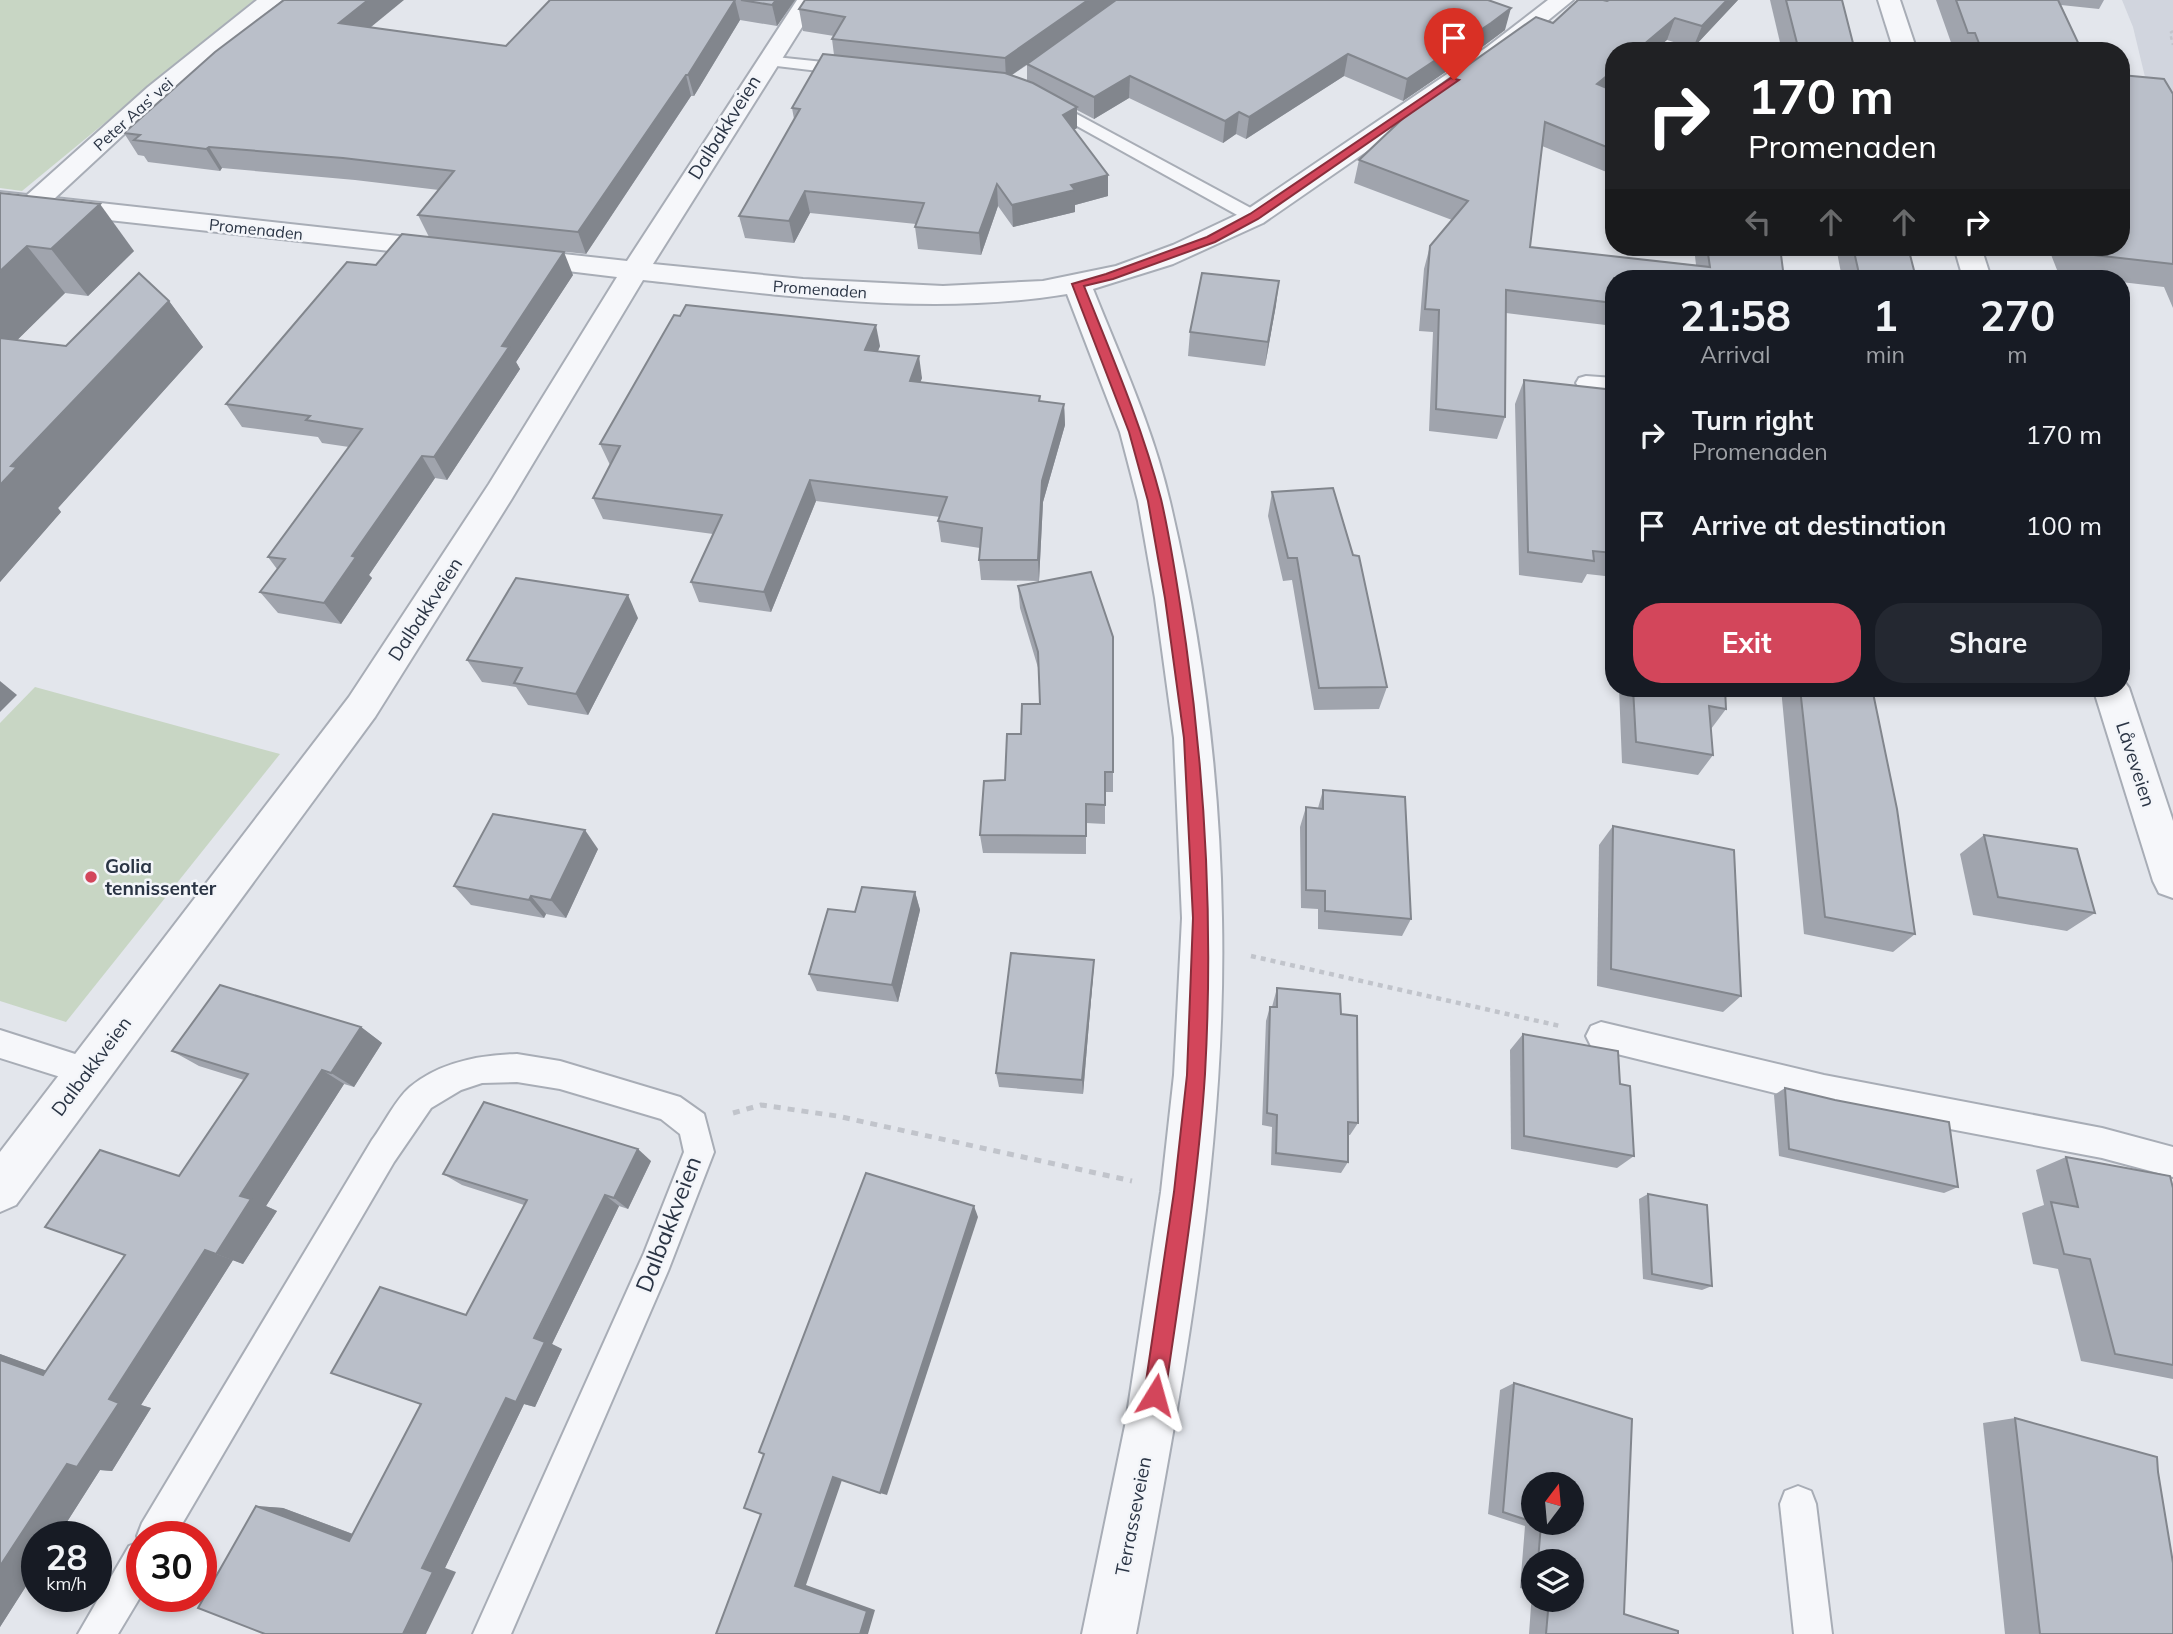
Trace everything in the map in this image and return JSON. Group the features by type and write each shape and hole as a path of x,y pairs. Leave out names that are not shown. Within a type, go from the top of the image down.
{"street":[{"name":"Peter Aas’ vei","path":"16,208 271,0"},
{"name":"Dalbakkveien","path":"0,1189 362,707 500,492 766,61 808,0"},
{"name":"Promenaden","path":"498,255 773,286 876,293 941,295 1007,292 1077,284 1109,277 1211,239 1254,217 1495,52 1562,0"},
{"path":"1889,0 1903,42"},
{"name":"Promenaden","path":"16,208 470,252"},
{"name":"Terrasseveien","path":"1077,284 1135,432 1154,501 1172,598 1192,738 1201,946 1196,1075 1184,1192 1151,1421 1109,1634"},
{"name":"Låveveien","path":"2114,697 2173,881"}],"lane":[{"path":"766,61 875,72"},
{"path":"1031,95 1254,217"},
{"path":"1587,383 1605,384"},
{"path":"1601,1036 1824,1090 2102,1143 2173,1162"},
{"path":"0,1044 86,1071"},
{"path":"164,1521 383,1151 420,1098 453,1079 482,1069 517,1068 559,1075 669,1107 693,1125"},
{"name":"Dalbakkveien","path":"492,1634 657,1260 699,1152 693,1125"},
{"path":"1798,1504 1813,1634"},
{"path":"97,1634 126,1586"}],"path":[{"path":"2173,31 2170,33 2173,45"},
{"path":"1201,946 1324,970 1601,1036"},
{"path":"693,1125 761,1105 799,1110 838,1116 1184,1192"}],"shaded area":[{"path":"2122,0 2173,0 2173,133 2151,102 2133,27"}],"green space":[{"path":"0,0 254,0 22,191 0,188"},
{"name":"Golia tennissenter","path":"35,687 280,754 66,1022 0,1001 0,723"}],"building":[{"path":"284,0 368,0 339,23 506,46 550,0 735,0 688,75 578,232 418,215 454,171 343,158 209,147 206,149 134,140 140,135 124,133 215,52"},
{"path":"741,0 776,0 772,5"},
{"path":"805,0 1088,0 1005,58 832,39 845,17 799,9"},
{"path":"1116,0 1488,0 1511,8 1407,79 1348,54 1249,117 1239,112 1225,121 1130,76 1094,97 1027,64"},
{"path":"1578,0 1727,0 1702,26 1675,18 1647,42 1605,42 1605,77 1597,84 1605,87 1605,146 1545,122 1530,247 1710,267 1708,256 1781,256 1783,270 1605,270 1605,302 1506,290 1505,417 1436,409 1439,310 1425,309 1430,246 1468,201 1359,160 1433,90 1536,17 1553,23"},
{"path":"1786,0 1842,0 1853,42 1797,42"},
{"path":"1956,0 2058,0 2078,42 1978,42 1975,33 1968,33"},
{"path":"823,54 1005,73 1033,83 1077,107 1063,115 1108,175 1071,185 1075,190 1012,205 997,184 979,233 915,227 924,203 805,191 789,221 739,216 800,109 792,108"},
{"path":"2130,76 2164,79 2173,94 2173,264 2102,256 2130,256"},
{"path":"0,193 100,204 51,249 27,246 0,271"},
{"path":"402,234 564,252 502,346 509,347 434,457 422,456 352,556 356,557 324,603 260,592 285,559 268,557 362,429 306,420 310,416 226,404 347,262 376,265"},
{"path":"1855,256 1910,256 1914,270 1858,270"},
{"path":"139,273 169,301 11,466 17,467 0,485 0,338 66,346"},
{"path":"1202,273 1279,281 1268,342 1190,332"},
{"path":"686,305 876,325 865,350 919,356 910,381 1040,396 1039,401 1064,404 1042,481 1038,560 979,560 982,528 938,521 947,497 810,480 764,592 691,582 722,515 593,498 620,446 600,444 674,315 680,316"},
{"path":"1524,380 1605,389 1605,552 1593,551 1594,561 1528,552"},
{"path":"1333,488 1353,555 1359,556 1387,687 1319,688 1297,558 1288,558 1272,492"},
{"path":"1091,572 1113,637 1113,772 1105,772 1105,805 1086,804 1086,836 980,835 984,781 1005,780 1007,734 1021,734 1022,704 1040,704 1038,652 1018,586"},
{"path":"516,578 628,595 576,694 514,683 522,668 467,660"},
{"path":"1634,697 1725,697 1726,709 1709,706 1713,755 1636,742"},
{"path":"1801,697 1874,697 1897,809 1915,934 1825,917"},
{"path":"1323,790 1405,797 1411,919 1325,911 1325,891 1306,890 1306,807 1323,809"},
{"path":"493,814 585,830 551,900 531,896 529,900 454,886"},
{"path":"1613,826 1734,850 1741,996 1611,969"},
{"path":"1984,835 2077,849 2095,913 1998,897"},
{"path":"862,887 915,892 892,985 809,974 828,909 855,912"},
{"path":"1011,953 1094,960 1082,1080 996,1073"},
{"path":"220,985 361,1027 331,1073 322,1070 240,1196 251,1199 216,1254 205,1250 109,1399 119,1403 77,1467 67,1464 30,1521 21,1521 21,1534 0,1566 0,1360 43,1375 125,1255 45,1227 100,1150 179,1176 248,1074 172,1051"},
{"path":"1277,988 1340,994 1341,1014 1357,1016 1358,1123 1348,1122 1348,1162 1276,1153 1277,1115 1267,1113 1270,1007 1277,1007"},
{"path":"1523,1034 1618,1051 1620,1084 1630,1086 1634,1156 1524,1136"},
{"path":"1785,1088 1949,1122 1958,1187 1789,1149"},
{"path":"484,1102 638,1149 614,1198 605,1195 534,1338 545,1342 516,1402 506,1398 422,1568 433,1572 403,1634 265,1634 208,1612 217,1612 217,1575 256,1506 349,1541 421,1404 331,1373 380,1287 466,1315 527,1200 443,1174"},
{"path":"2066,1157 2170,1176 2173,1188 2173,1365 2115,1354 2090,1259 2064,1254 2051,1202 2078,1207"},
{"path":"866,1173 974,1206 880,1493 833,1477 795,1586 867,1611 860,1634 716,1634 761,1514 744,1508 764,1454 759,1452"},
{"path":"1648,1194 1707,1205 1712,1286 1652,1274"},
{"path":"1514,1383 1632,1419 1624,1614 1678,1631 1678,1634 1546,1634 1548,1612 1584,1612 1584,1549 1539,1549 1540,1535 1584,1535 1584,1472 1521,1472 1521,1518 1503,1512"},
{"path":"2015,1418 2157,1457 2173,1563 2173,1634 2040,1634"}],"place":[{"name":"Golia tennissenter","path":"91,877"}],"route":[{"path":"1155,1395 1184,1192 1196,1075 1202,918 1192,738 1172,598 1154,501 1135,432 1077,284 1109,277 1211,239 1254,217 1454,80"}]}
